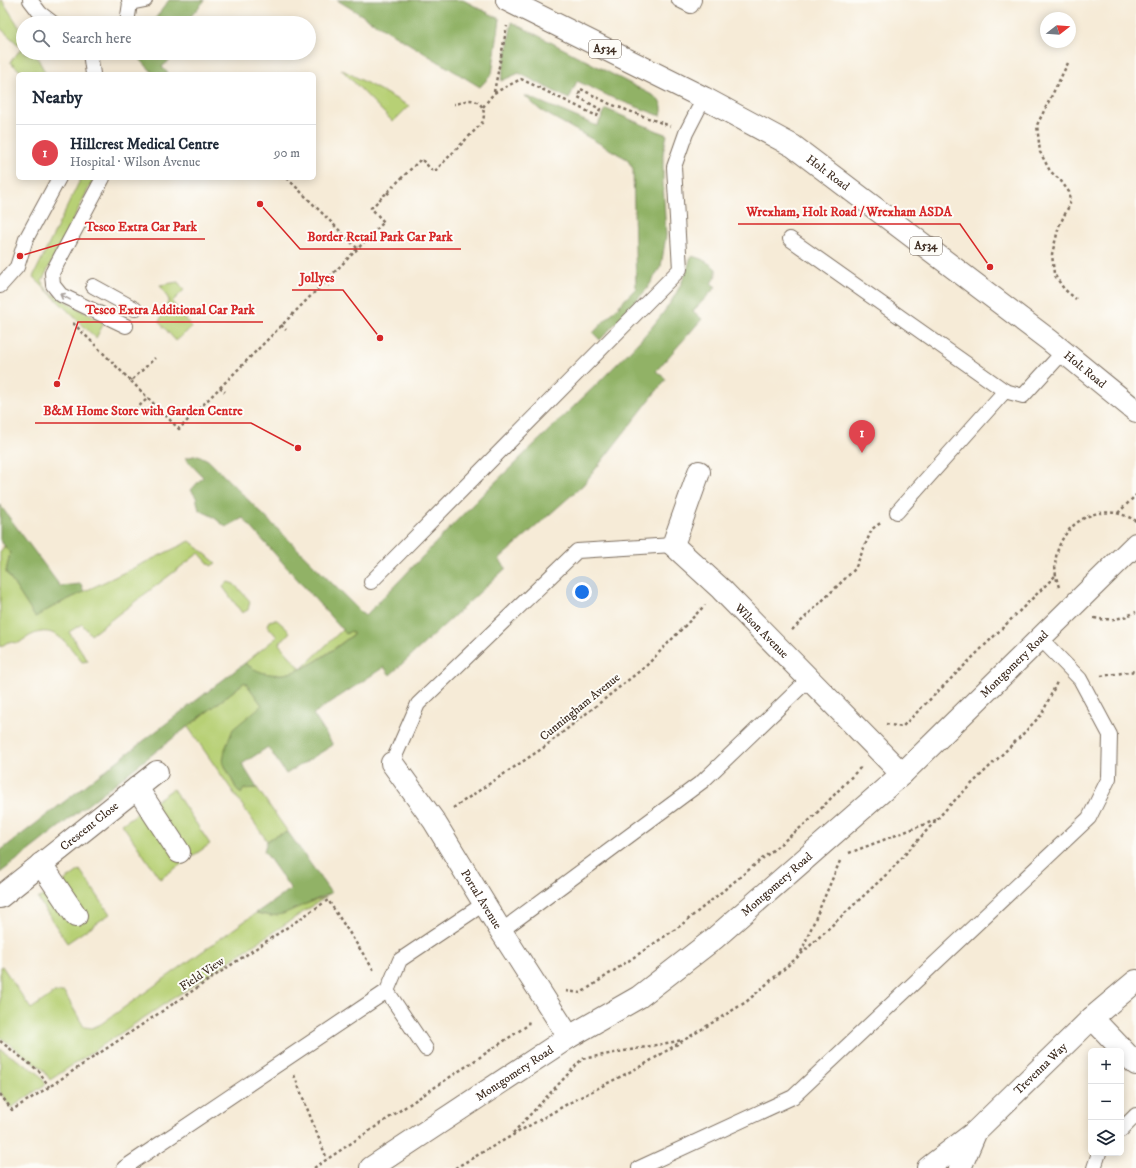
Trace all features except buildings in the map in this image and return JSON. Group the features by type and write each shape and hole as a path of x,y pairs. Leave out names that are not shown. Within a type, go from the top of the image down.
{"street":[{"name":"Holt Road","path":"509,1 704,98 793,146 1064,351 1136,411"},
{"path":"672,545 699,472"},
{"name":"Montgomery Road","path":"371,1168 569,1037 639,997 710,943 902,774 1136,544"},
{"name":"Wilson Avenue","path":"672,545 721,589 902,774"},
{"name":"Portal Avenue","path":"392,763 434,821 501,931 569,1037"},
{"name":"Crescent Close","path":"0,897 157,772"},
{"path":"137,788 179,852"},
{"path":"41,864 76,916"},
{"name":"Trevenna Way","path":"960,1168 976,1131 1092,1018 1136,981"},
{"path":"1092,1018 1136,1064"},
{"path":"928,1168 976,1131"}],"lane":[{"path":"30,0 44,16"},
{"path":"128,16 131,1 145,0"},
{"path":"679,0 691,6 694,0"},
{"path":"92,60 93,72"},
{"path":"371,582 680,269 674,167 686,133 704,98"},
{"path":"0,286 17,267 26,239 58,180"},
{"path":"102,180 52,273 53,285 60,295 126,326"},
{"path":"790,239 1005,391 1023,396 1064,351"},
{"path":"93,286 136,309"},
{"path":"897,512 1005,391"},
{"path":"392,763 418,704 577,551 672,545"},
{"path":"639,1168 793,1097 1089,818 1109,778 1110,735 1080,679 1041,639"},
{"path":"501,931 703,780 809,679"},
{"path":"124,1168 387,991 400,960 485,903"},
{"path":"387,991 426,1049"},
{"path":"1124,1127 1136,1115"},
{"path":"1094,1168 1098,1156"}],"path":[{"path":"69,319 179,430 384,222 371,208 421,159 434,172 482,122 484,116 483,107 494,92 509,1"},
{"path":"1068,63 1037,125 1040,152 1050,170 1069,192 1070,204 1059,226 1052,254 1054,274 1064,289 1076,299"},
{"path":"494,92 521,79 597,116 600,109 578,97 581,89 610,104 686,133"},
{"path":"454,104 470,100 483,107"},
{"path":"406,173 409,176"},
{"path":"289,180 357,248"},
{"path":"387,192 390,195"},
{"path":"324,282 329,286"},
{"path":"281,325 286,330"},
{"path":"131,381 155,358"},
{"path":"220,387 224,392"},
{"path":"135,410 148,398"},
{"path":"1118,513 1136,495"},
{"path":"775,644 792,630 855,569 872,529 897,512"},
{"path":"314,1168 528,1025 536,986 581,993 680,926 811,819 849,780 860,768 864,734 876,722 902,727 1055,576 1055,557 1058,547 1063,537 1076,523 1091,515 1104,512 1118,513 1136,520"},
{"name":"Cunningham Avenue","path":"434,821 543,748 646,666 721,589"},
{"path":"1106,620 1123,618 1136,612"},
{"path":"455,1168 571,1102 645,1064 746,1002 888,873 936,820 1042,714 1055,687 1064,663"},
{"path":"1080,679 1136,671"},
{"path":"800,954 842,855 936,820"},
{"name":"Field View","path":"0,1094 12,1110 49,1087 328,900 387,991"},
{"path":"510,1136 582,1058 686,1040"},
{"path":"0,1041 39,1071 49,1087"},
{"path":"287,1058 327,1159"}],"green space":[{"path":"0,0 2,0 16,22 16,43 0,28"},
{"path":"169,0 205,0 191,16 157,16"},
{"path":"337,0 463,0 500,19 492,74 480,87"},
{"path":"512,22 654,96 661,104 661,116 613,98 577,81 569,99 519,73 501,81"},
{"path":"16,55 16,60 39,60 45,72 22,72 10,62"},
{"path":"141,60 170,60 162,67 167,72 152,72"},
{"path":"341,69 409,106 393,122"},
{"path":"524,95 597,126 606,109 667,135 663,153 666,236 661,266 647,289 600,340 593,333 636,288 633,169 627,159 540,110"},
{"path":"80,180 93,180 42,281 49,292 104,323 96,338 33,277"},
{"path":"691,256 710,264 716,269 716,277 711,283 716,287 693,311 702,319 656,371 666,379 583,485 499,559 506,568 390,675 384,667 313,714 333,745 286,774 268,747 242,764 257,788 244,789 241,794 236,788 223,762 225,749 233,729 262,705 245,682 0,873 0,851 245,663 259,671 274,674 288,673 316,661 354,634 351,631 346,634 243,518 226,527 212,516 199,510 196,497 191,490 203,477 185,458 198,455 208,460 365,616 483,494 598,383 654,325 676,293 685,275"},
{"path":"178,282 184,290 172,302 192,327 176,341 159,322 169,300 160,285"},
{"path":"0,505 60,586 81,584 84,592 35,617 6,572 10,553 0,540"},
{"path":"190,541 216,563 211,566 199,553 91,635 82,624 69,632 88,661 82,662 61,639 55,634 47,632 39,632 19,643 8,642 0,647 0,553 4,546 10,553 6,572 35,617 58,604"},
{"path":"228,582 234,584 250,601 248,610 242,613 223,587"},
{"path":"277,620 290,632 279,644 301,669 274,675 260,672 245,663 277,637 267,625 269,621"},
{"path":"342,630 346,634 351,630 354,634 316,661 301,669"},
{"path":"245,682 262,705 223,762 236,788 241,793 244,789 257,788 288,832 275,836 267,841 188,727"},
{"path":"173,789 210,844 160,879 122,824"},
{"path":"288,832 331,893 283,914 271,916 256,913 291,889 264,851 267,841 275,836"},
{"path":"80,870 110,914 67,943 38,899"},
{"path":"326,897 50,1080 43,1069 0,1037 0,967 2,966 31,1009 54,993 64,992 84,1027 92,1028 101,1024 256,913 271,916"},
{"path":"0,1049 38,1073 46,1084 11,1108 0,1092"}],"place":[{"name":"Border Retail Park Car Park","path":"260,204"},
{"name":"Tesco Extra Car Park","path":"20,256"},
{"name":"Wrexham, Holt Road / Wrexham ASDA","path":"990,267"},
{"name":"Jollyes","path":"380,338"},
{"name":"Tesco Extra Additional Car Park","path":"57,384"},
{"name":"B&M Home Store with Garden Centre","path":"298,448"},
{"name":"Hillcrest Medical Centre","path":"862,453"}]}
